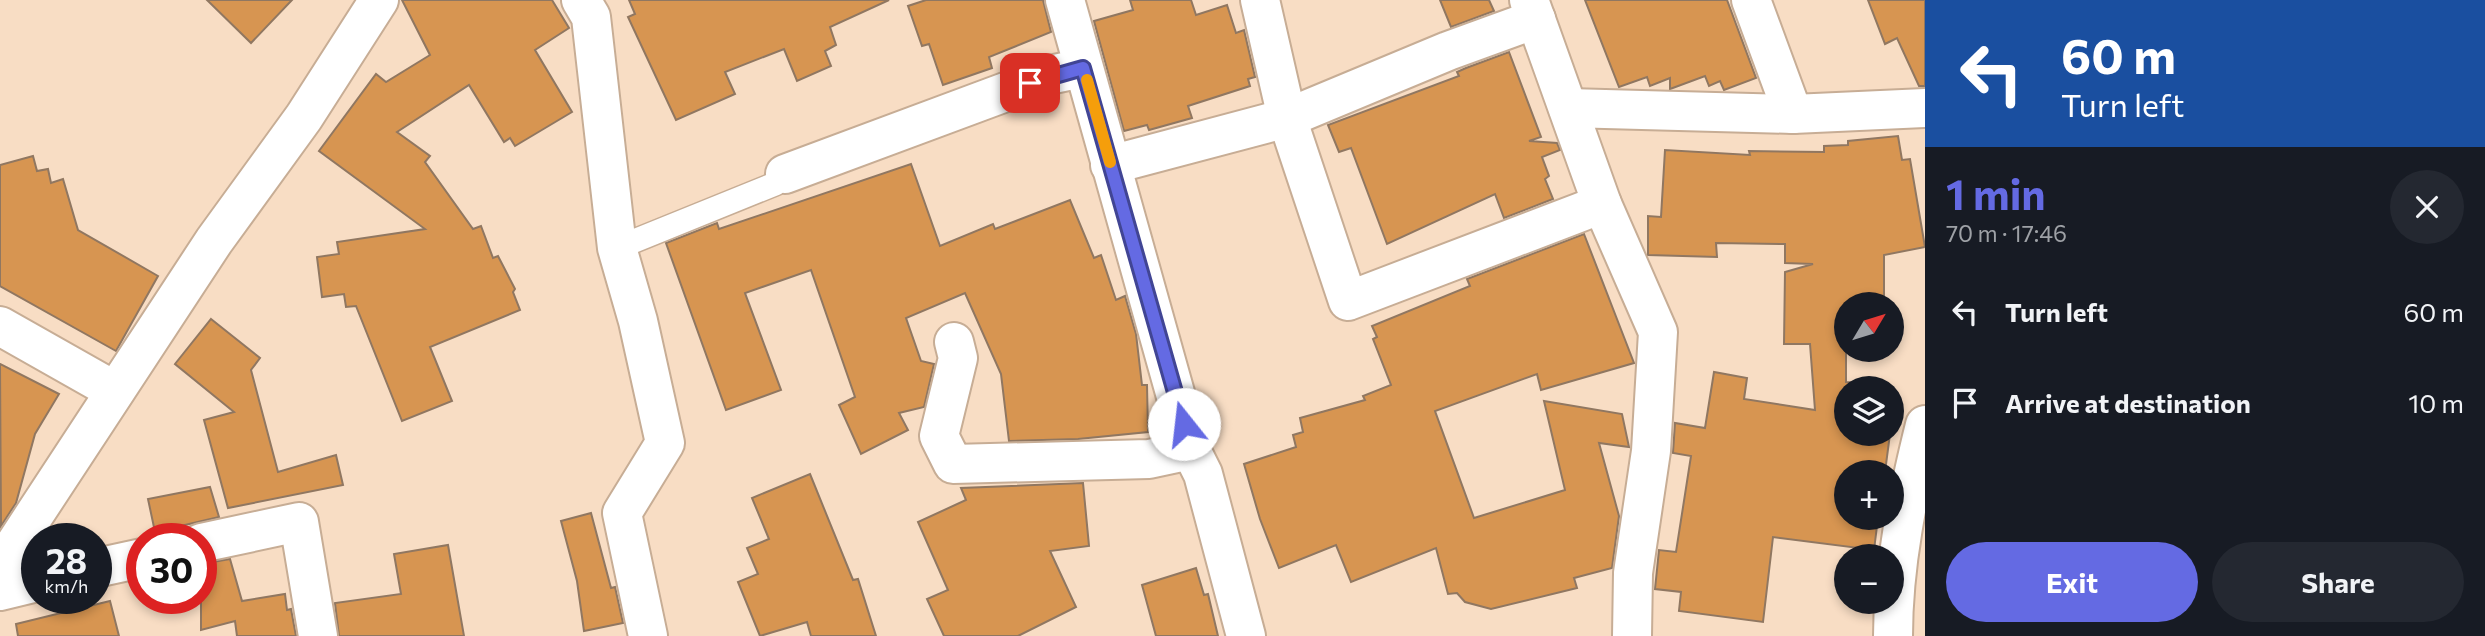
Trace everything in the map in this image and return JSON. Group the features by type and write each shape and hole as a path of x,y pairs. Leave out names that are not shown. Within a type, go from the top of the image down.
{"street":[{"path":"0,567 214,241 304,117 379,0"},
{"path":"581,0 591,17 617,248 638,321 665,443 622,513 648,636"},
{"path":"1065,0 1191,450 1203,474 1246,636"},
{"path":"1260,0 1287,118 1348,301 1602,204"},
{"path":"1751,0 1793,114"},
{"path":"1110,165 1287,118 1448,51 1532,10 1602,204 1658,332 1651,451 1633,573 1632,636"},
{"path":"785,174 1054,74 1083,68"},
{"path":"1568,108 1923,117"},
{"path":"0,326 115,391"},
{"path":"954,342 958,358 939,436 953,464 1149,458 1191,450"},
{"path":"1893,636 1893,598 1908,494 1925,425"},
{"path":"217,540 299,523 318,636"},
{"path":"0,591 21,586"}],"lane":[{"path":"617,248 775,184 785,174"}],"building":[{"path":"207,0 292,0 251,43"},
{"path":"402,0 552,0 569,28 535,50 572,112 515,146 510,138 504,142 469,85 397,132 430,156 425,162 473,229 481,226 493,258 498,256 515,289 513,292 520,310 430,347 452,401 402,421 356,306 346,307 344,294 322,297 317,257 339,254 337,242 425,229 319,151 376,74 386,82 430,55"},
{"path":"629,0 889,0 830,27 836,45 825,51 831,66 797,81 784,49 725,72 735,94 676,120 628,17 635,14"},
{"path":"926,0 1043,0 1051,32 989,57 992,68 943,85 929,44 922,46 908,6"},
{"path":"1130,0 1191,0 1196,15 1227,5 1236,33 1244,30 1255,77 1248,79 1250,86 1188,106 1192,118 1149,130 1147,125 1124,131 1094,21 1133,10"},
{"path":"1440,0 1489,0 1494,11 1451,27"},
{"path":"1585,0 1727,0 1756,78 1724,90 1720,81 1709,86 1705,76 1670,89 1670,78 1650,86 1647,77 1619,87"},
{"path":"1868,0 1925,0 1925,86 1919,86 1897,38 1885,44"},
{"path":"1509,52 1541,137 1529,141 1557,143 1560,150 1542,157 1549,176 1545,179 1553,199 1504,218 1495,194 1387,244 1351,148 1339,152 1328,125 1459,76 1457,72"},
{"path":"1898,136 1902,160 1910,159 1925,247 1884,255 1884,292 1834,292 1834,362 1846,362 1846,376 1834,376 1834,446 1888,446 1887,460 1834,460 1834,530 1876,530 1875,544 1834,545 1773,537 1763,622 1679,611 1681,592 1655,589 1659,550 1676,552 1691,456 1673,453 1675,423 1705,428 1714,372 1747,378 1744,399 1815,410 1810,344 1784,344 1785,272 1813,264 1785,263 1785,244 1716,243 1717,257 1648,255 1648,216 1661,217 1665,150 1750,155 1749,151 1824,152 1824,146 1848,145 1848,141"},
{"path":"33,156 37,171 48,169 51,183 63,179 78,230 158,276 116,351 0,286 0,165"},
{"path":"911,164 940,246 993,224 995,229 1070,200 1094,258 1101,255 1116,300 1125,296 1136,334 1142,385 1147,385 1148,432 1078,439 1009,441 1001,374 965,293 906,318 921,361 934,364 924,407 899,413 908,430 861,454 839,405 855,397 811,270 745,293 781,390 726,410 666,243 717,223 719,229"},
{"path":"1584,234 1634,363 1541,390 1537,374 1435,411 1474,518 1565,490 1544,401 1622,414 1629,447 1599,443 1619,516 1612,568 1574,578 1577,588 1491,609 1465,602 1457,593 1448,594 1436,548 1351,582 1336,545 1279,568 1260,519 1244,464 1296,447 1293,435 1303,432 1300,418 1365,400 1363,396 1391,385 1373,339 1377,337 1372,326 1470,286 1467,279"},
{"path":"211,319 260,358 251,370 278,472 336,455 343,485 228,508 204,420 234,412 175,364"},
{"path":"0,364 59,394 35,434 16,503 1,526"},
{"path":"810,474 853,580 858,579 876,636 811,636 807,622 760,636 738,582 758,574 747,548 769,539 752,498"},
{"path":"1083,483 1089,546 1050,551 1076,607 1018,636 944,636 927,599 948,590 918,522 966,500 961,488"},
{"path":"210,487 219,517 193,523 153,523 148,499"},
{"path":"591,513 611,588 615,587 623,623 584,631 577,581 561,521"},
{"path":"448,545 464,636 339,636 335,603 401,594 394,554"},
{"path":"230,559 242,601 285,594 287,610 291,609 296,636 237,636 235,621 201,630 201,614 217,614 217,561"},
{"path":"1196,568 1204,595 1208,594 1218,636 1156,636 1142,585"},
{"path":"112,609 119,636 18,636 16,624 57,614 112,614"}],"slow traffic":[{"path":"1087,80 1110,162"}],"route":[{"path":"1030,83 1054,74 1083,68 1184,424"}]}
